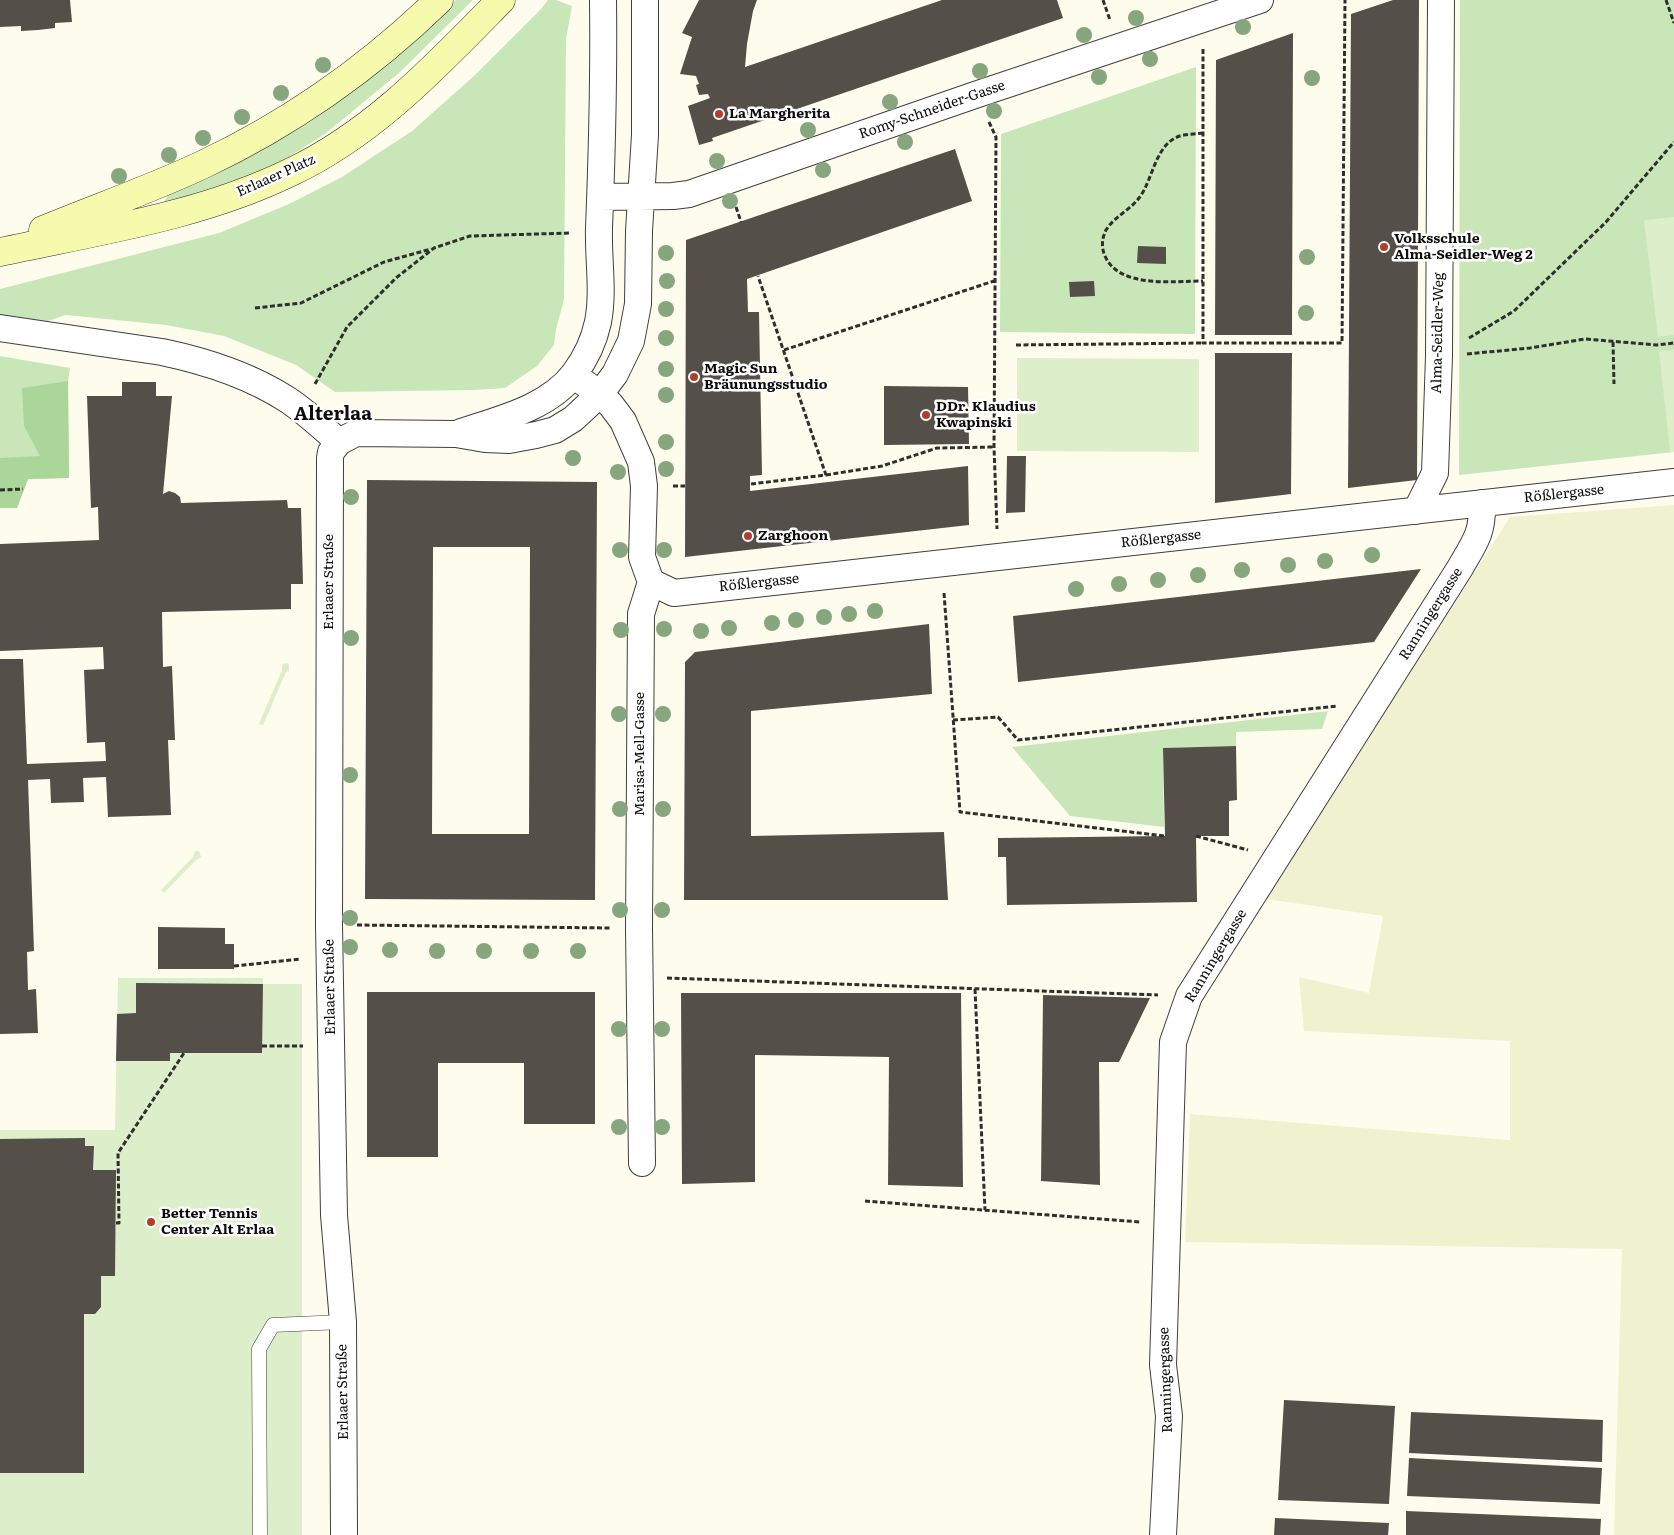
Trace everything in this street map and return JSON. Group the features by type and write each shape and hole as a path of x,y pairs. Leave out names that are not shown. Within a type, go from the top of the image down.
{"main road":[{"path":"0,247 201,165 266,132 335,86 393,40 439,0"},
{"name":"Erlaaer Platz","path":"0,252 174,214 262,186 293,172 325,154 386,110 435,67 501,0"}],"street":[{"path":"456,434 511,416 552,394 573,375 592,344 601,305 602,280 599,230 603,0"},
{"path":"0,328 183,357 226,370 286,399 302,410 339,442 348,436 364,432 456,434 485,439 509,440 555,430 573,419 600,394 615,374 631,341 635,323 639,285 641,197 645,135 645,0"},
{"name":"Romy-Schneider-Gasse","path":"601,197 689,194 975,95 1260,0"},
{"name":"Alma-Seidler-Weg","path":"1416,511 1435,473 1439,356 1441,0"},
{"path":"573,375 600,394 623,421 641,462 644,486 642,557 651,582"},
{"name":"Erlaaer Straße","path":"339,442 331,452 330,464 329,925 334,1216 343,1322 344,1535"},
{"name":"Rößlergasse","path":"651,582 674,593 1674,482"},
{"name":"Ranningergasse","path":"1163,1535 1169,1416 1163,1365 1173,1042 1189,996 1460,568 1480,532 1483,518 1482,503"},
{"name":"Marisa-Mell-Gasse","path":"642,1163 639,928 641,614 651,582"}],"lane":[{"path":"260,1535 259,1349 273,1325 343,1322"}],"path":[{"path":"1016,345 1342,343 1345,0"},
{"path":"1666,0 1674,23"},
{"path":"1203,18 1203,344"},
{"path":"975,95 996,136 994,447 998,557"},
{"path":"1203,134 1184,135 1169,143 1153,168 1144,191 1131,208 1108,227 1103,245 1104,254 1108,262 1119,271 1136,279 1155,281 1203,280"},
{"path":"1439,356 1514,311 1606,222 1674,142"},
{"path":"255,308 301,303 384,262 470,236 564,235 573,233"},
{"path":"302,410 348,327 396,278 434,248"},
{"path":"758,276 826,475"},
{"path":"784,350 994,281"},
{"path":"1439,356 1530,348 1585,340 1656,345 1674,343"},
{"path":"1613,342 1614,384"},
{"path":"751,484 882,466 937,448 994,447"},
{"path":"0,490 23,489"},
{"path":"941,563 960,812 1165,836"},
{"path":"953,720 998,717 1018,740 1375,702"},
{"path":"1196,836 1277,857"},
{"path":"329,925 639,928"},
{"path":"234,966 330,958"},
{"path":"640,977 1189,996"},
{"path":"975,989 985,1210"},
{"path":"262,1046 331,1047"},
{"path":"116,1223 119,1223 118,1153 184,1053"},
{"path":"865,1201 1168,1224"}],"green space":[{"path":"456,0 473,0 400,72 325,134 264,172 173,203 164,202 168,195 209,178 309,123 406,49"},
{"path":"548,0 556,0 572,6 566,39 564,300 556,329 554,345 537,366 505,388 335,392 296,365 224,336 166,325 66,315 39,324 0,318 0,289 219,233 289,204 342,177 412,131 474,76"},
{"path":"1460,0 1674,0 1674,452 1459,475"},
{"path":"1196,67 1195,334 1000,332 1001,134"},
{"path":"1674,217 1674,335 1658,337 1644,220"},
{"path":"1674,350 1674,452 1670,452 1659,351"},
{"path":"0,356 70,368 68,381 69,478 28,479 17,508 0,508"},
{"path":"1017,358 1199,359 1199,452 1017,451"},
{"path":"68,381 69,478 28,479 17,508 0,508 0,458 40,456 24,426 22,388"},
{"path":"1674,505 1674,1535 1614,1535 1622,1249 1185,1242 1190,1114 1510,1140 1510,1041 1304,1031 1299,977 1369,993 1383,916 1266,899 1510,517"},
{"path":"289,664 289,671 286,672 263,725 259,724 282,670 282,665"},
{"path":"1328,711 1322,729 1236,732 1236,746 1163,748 1164,827 1070,816 1012,747"},
{"path":"195,851 199,851 201,857 164,893 161,890 193,857"},
{"name":"Better Tennis Center Alt Erlaa","path":"118,978 263,978 263,984 302,984 302,1535 0,1535 0,1130 115,1130"}],"building":[{"path":"0,0 70,0 72,22 55,23 55,28 38,30 21,31 21,26 0,27"},
{"path":"699,0 757,0 747,44 745,67 942,0 1057,0 1063,18 712,138 713,141 699,145 688,106 710,98 708,94 699,95 696,85 699,84 696,76 680,74 692,37 682,33"},
{"name":"Volksschule Alma-Seidler-Weg 2","path":"1393,0 1419,0 1417,480 1348,488 1351,14"},
{"path":"1293,33 1292,335 1215,335 1216,60"},
{"path":"955,149 972,201 747,279 748,312 759,312 762,475 750,476 750,491 968,466 969,525 685,557 686,240"},
{"path":"1138,246 1166,247 1166,264 1137,263"},
{"path":"1094,281 1095,296 1070,297 1069,282"},
{"path":"1215,353 1292,353 1291,494 1215,503"},
{"path":"122,382 156,382 156,396 172,396 163,494 169,491 175,493 180,497 181,503 287,500 288,508 301,508 303,584 291,584 291,609 162,612 163,667 172,666 175,740 168,740 171,815 108,817 106,777 83,778 84,802 51,803 50,779 28,780 34,951 27,952 28,990 36,989 38,1033 0,1034 0,659 23,659 27,764 106,761 105,742 87,743 84,670 104,669 103,647 0,651 0,544 99,540 98,507 91,508 87,396 122,396"},
{"name":"DDr. Klaudius Kwapinski","path":"884,386 968,387 969,444 884,445"},
{"path":"1007,456 1026,456 1025,512 1006,513"},
{"path":"367,480 597,482 595,900 365,899","holes":["433,547 530,547 529,834 432,834"]},
{"path":"1421,569 1374,642 1018,682 1013,616"},
{"path":"929,624 932,694 751,711 751,836 944,832 948,900 684,900 685,662 695,652"},
{"path":"1236,746 1237,800 1229,801 1229,836 1196,836 1197,902 1007,905 1006,857 998,857 998,838 1165,836 1163,748"},
{"path":"158,927 225,928 225,944 234,944 234,969 158,969"},
{"path":"136,983 263,984 262,1053 170,1053 170,1061 116,1061 117,1014 136,1013"},
{"path":"367,992 595,992 595,1124 524,1124 524,1063 438,1063 438,1157 367,1157"},
{"path":"681,993 961,993 963,1187 888,1185 889,1057 755,1055 755,1182 682,1184"},
{"path":"1043,995 1150,998 1119,1062 1099,1062 1100,1185 1041,1181"},
{"path":"85,1138 85,1146 94,1146 93,1170 116,1170 115,1276 101,1276 101,1307 95,1314 84,1314 84,1473 0,1473 0,1139"},
{"path":"1284,1400 1395,1406 1389,1504 1278,1500"},
{"path":"1411,1412 1603,1420 1602,1462 1409,1453"},
{"path":"1409,1458 1602,1468 1600,1504 1407,1496"},
{"path":"1406,1511 1601,1519 1600,1535 1406,1535"},
{"path":"1275,1518 1389,1523 1388,1535 1274,1535"}],"place":[{"name":"La Margherita","path":"719,114"},
{"name":"Volksschule Alma-Seidler-Weg 2","path":"1384,247"},
{"name":"Magic Sun Bräunungsstudio","path":"694,377"},
{"name":"DDr. Klaudius Kwapinski","path":"926,415"},
{"name":"Zarghoon","path":"748,536"},
{"name":"Better Tennis Center Alt Erlaa","path":"151,1222"}],"district":[{"name":"Alterlaa","path":"333,414"}]}
